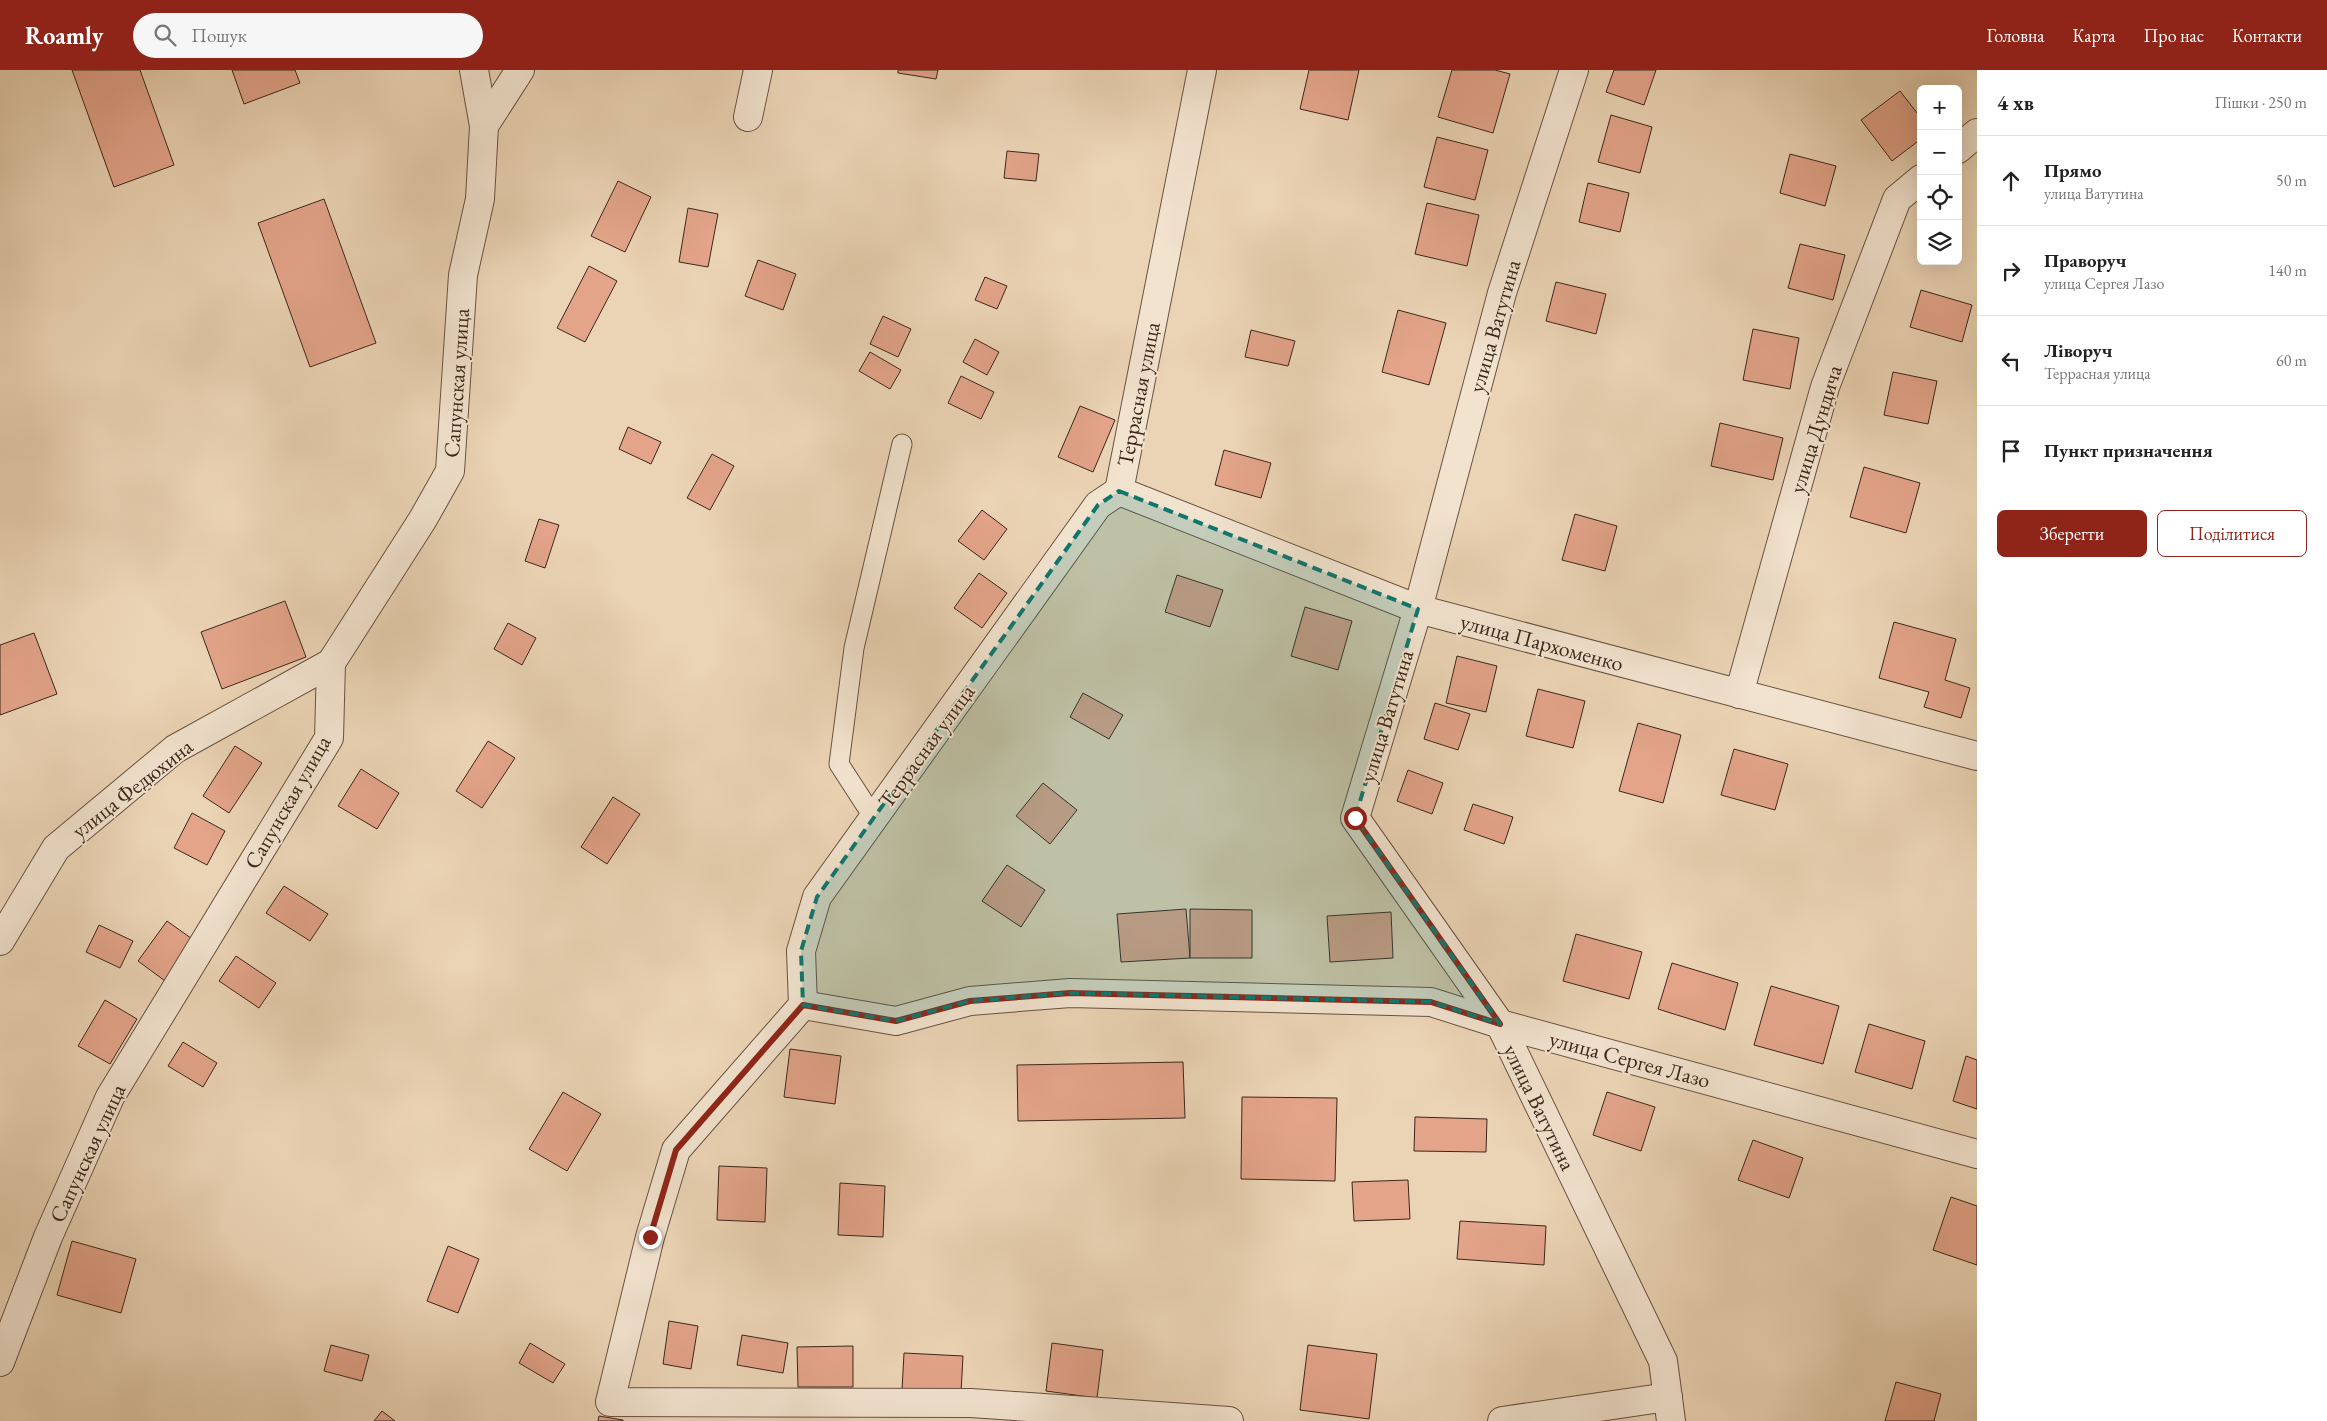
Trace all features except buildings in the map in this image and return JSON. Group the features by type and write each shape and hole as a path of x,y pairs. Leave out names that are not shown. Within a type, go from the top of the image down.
{"street":[{"name":"Сапунская улица","path":"0,1362 48,1237 110,1097 329,738 331,663 423,519 450,471 463,276 480,199 484,126 474,70"},
{"path":"484,126 520,70"},
{"path":"748,116 758,70"},
{"name":"Террасная улица","path":"803,1005 801,951 818,897 1098,505 1119,491 1202,70"},
{"name":"улица Ватутина","path":"1574,70 1502,293 1418,609 1355,818 1500,1024 1663,1360 1670,1409"},
{"path":"1962,145 1977,133"},
{"name":"улица Дундича","path":"1739,694 1825,387 1897,199 1917,182"},
{"name":"улица Пархоменко","path":"1119,491 1418,609 1977,756"},
{"name":"улица Федюхина","path":"0,941 56,848 64,841 175,749 331,663"},
{"name":"улица Сергея Лазо","path":"803,1005 896,1021 970,1001 1070,993 1431,1002 1500,1024 1977,1154"},
{"path":"803,1005 676,1150 650,1237 610,1402 971,1403 1229,1421"},
{"path":"1502,1421 1670,1409"}],"lane":[{"path":"874,818 839,764 854,648 902,444"}],"highlighted area":[{"path":"1119,491 1418,609 1355,818 1500,1024 1431,1002 1070,993 970,1001 896,1021 803,1005 801,951 817,897 1098,505"}],"route":[{"path":"650,1237 676,1150 803,1005 896,1021 970,1001 1070,993 1431,1002 1500,1024 1355,818"}]}
